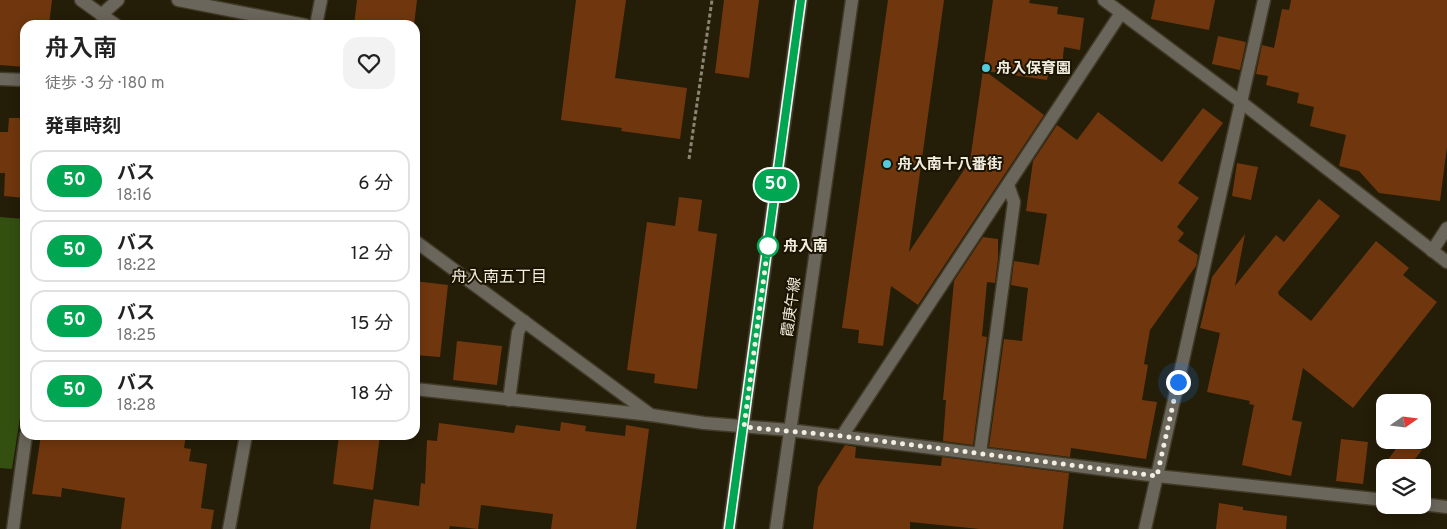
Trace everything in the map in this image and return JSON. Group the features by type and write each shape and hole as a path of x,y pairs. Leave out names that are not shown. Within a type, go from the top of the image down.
{"street":[{"path":"81,0 108,20"},
{"path":"101,15 118,0"},
{"path":"178,0 280,20"},
{"path":"317,20 321,0"},
{"path":"729,529 801,0"},
{"name":"霞庚午線","path":"776,529 852,0"},
{"path":"1104,0 1241,102 1447,262"},
{"path":"1145,529 1264,0"},
{"path":"842,436 1122,13"},
{"path":"0,80 20,80"},
{"path":"980,454 1014,202 1008,185"},
{"path":"1432,251 1447,228"},
{"path":"420,245 652,415"},
{"path":"509,400 518,332 524,321"},
{"path":"420,390 744,427 842,436 1157,476 1376,499"},
{"path":"13,529 25,440"},
{"path":"229,529 245,440"},
{"path":"1431,505 1447,507"}],"path":[{"path":"689,159 712,0"}],"green space":[{"path":"0,217 20,219 20,417 12,469 0,468"}],"building":[{"path":"0,0 52,0 50,20 20,20 20,67 0,65"},
{"path":"357,0 417,0 415,20 355,20"},
{"path":"576,0 626,0 615,78 687,88 680,139 621,131 622,128 561,120"},
{"path":"724,0 759,0 749,78 715,73"},
{"path":"888,0 944,0 909,252 970,161 993,0 1030,0 1029,3 1058,7 1057,14 1084,18 1080,50 1064,47 1062,66 1050,64 1047,80 985,71 1044,115 918,305 891,286 883,346 858,343 859,330 842,328"},
{"path":"1155,0 1215,0 1209,30 1151,19"},
{"path":"1291,0 1447,0 1447,147 1440,201 1379,193 1359,171 1339,166 1346,135 1310,126 1314,107 1297,103 1299,93 1266,85 1268,76 1256,74 1262,45 1274,48 1282,9 1289,10"},
{"path":"1218,36 1246,42 1240,70 1212,64"},
{"path":"1203,108 1223,123 1178,183 1199,198 1177,227 1184,233 1178,241 1198,255 1196,266 1150,330 1144,364 1148,365 1142,400 1157,402 1146,459 1071,448 1070,457 989,447 1004,339 1022,341 1028,288 1011,285 1014,261 1039,265 1047,214 1026,211 1033,161 1057,125 1077,140 1098,112 1162,162"},
{"path":"9,118 20,118 20,198 4,196 5,173 0,173 0,132 8,132"},
{"path":"1237,163 1258,167 1251,200 1232,196"},
{"path":"679,197 702,200 698,231 717,234 697,389 654,383 655,374 627,370 647,222 675,226"},
{"path":"1319,199 1340,216 1278,292 1279,295 1311,321 1376,241 1409,268 1403,275 1437,302 1353,408 1303,368 1292,420 1302,422 1291,476 1242,465 1254,405 1249,404 1250,401 1207,392 1220,333 1200,328 1212,277 1245,234 1235,286 1276,235 1284,242"},
{"path":"983,237 998,239 998,259 995,283 987,282 982,336 987,337 973,445 943,441 946,400 943,400 954,281"},
{"path":"420,282 448,285 440,357 420,355"},
{"path":"457,341 502,346 497,385 453,380"},
{"path":"561,422 586,426 585,431 625,436 626,425 649,429 636,529 551,529 553,514 481,505 478,529 450,526 449,529 370,529 374,499 419,506 421,483 425,484 427,440 437,441 439,423 514,433 516,425 560,431"},
{"path":"1341,439 1368,442 1363,484 1336,481"},
{"path":"40,440 185,440 184,448 191,449 189,461 207,464 201,508 214,510 211,529 121,529 125,498 62,488 61,497 32,494"},
{"path":"338,440 379,440 373,490 333,484"},
{"path":"845,445 856,447 855,458 941,466 942,457 1069,473 1063,529 980,529 910,522 910,529 813,529 818,487"},
{"path":"1396,449 1422,450 1415,459 1389,459"},
{"path":"1219,503 1243,507 1243,510 1287,516 1286,529 1216,529"}],"bus line":[{"name":"50","path":"729,529 801,0"}],"place":[{"name":"舟入保育園","path":"986,68"},
{"name":"舟入南十八番街","path":"887,164"},
{"name":"舟入南","path":"768,246"}],"district":[{"name":"舟入南五丁目","path":"499,276"}],"route":[{"path":"768,246 744,427 842,436 1157,476 1178,382"}]}
